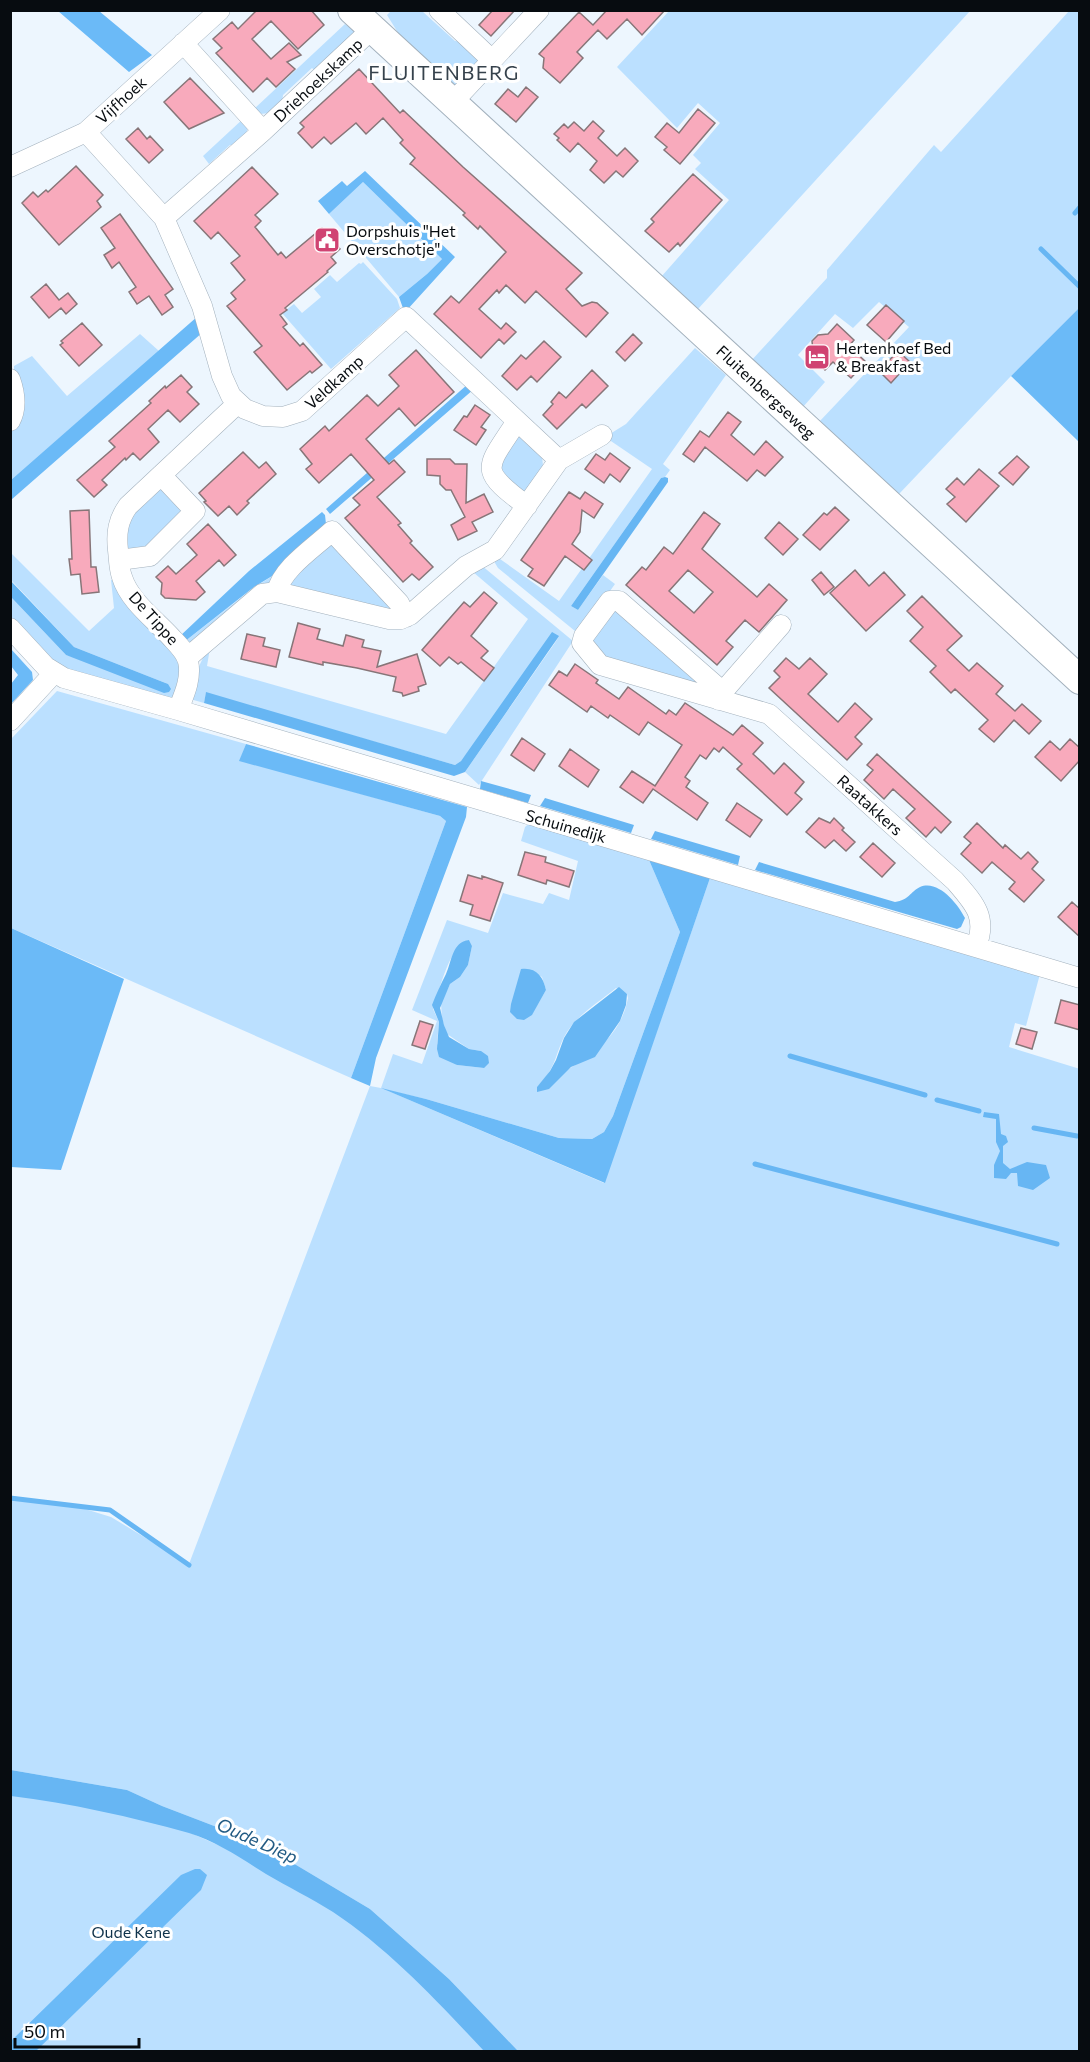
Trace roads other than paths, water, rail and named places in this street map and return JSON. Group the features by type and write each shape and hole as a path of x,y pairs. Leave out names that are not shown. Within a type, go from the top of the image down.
{"street":[{"path":"439,10 492,60"},
{"path":"453,103 539,10"},
{"name":"Vijfhoek","path":"10,167 86,132 219,11"},
{"name":"Driehoekskamp","path":"164,218 263,130 362,20"},
{"name":"Fluitenbergseweg","path":"362,20 1080,680"},
{"name":"Driehoekskamp","path":"183,44 263,130"},
{"path":"86,132 164,218 202,306 226,387 238,403"},
{"name":"Veldkamp","path":"238,403 254,414 273,418 302,411 406,317 559,460"},
{"path":"10,380 14,388 15,409 10,421"},
{"name":"De Tippe","path":"178,710 188,681 187,658 179,645 129,592 122,577 117,529 123,513 160,475 238,403"},
{"path":"517,421 492,459 491,469 495,481 526,506"},
{"path":"187,658 262,594 277,592 388,619 406,617 466,566 495,550 559,460 602,435"},
{"path":"119,560 150,556 195,511 160,475"},
{"path":"277,592 279,583 286,572 332,531 399,603 406,617"},
{"name":"Raatakkers","path":"718,695 715,686 619,601 610,601 584,636 582,643 600,664 718,695 768,714 955,881 971,899 979,914 980,937 976,947"},
{"path":"718,695 781,625"},
{"name":"Schuinedijk","path":"10,628 46,667 64,678 1080,978"},
{"path":"10,721 54,673"}],"waterway":[{"path":"1075,213 1080,207"},
{"path":"1041,249 1080,287"},
{"path":"790,1056 925,1095"},
{"path":"937,1100 979,1111"},
{"path":"1034,1128 1077,1136"},
{"path":"755,1164 1057,1244"},
{"path":"10,1498 110,1510 189,1565"}],"place":[{"name":"Dorpshuis \"Het Overschotje\"","path":"327,240"},
{"name":"Hertenhoef Bed & Breakfast","path":"817,357"}],"district":[{"name":"FLUITENBERG","path":"444,73"}],"water label":[{"name":"Oude Diep","path":"257,1841"}],"park label":[{"name":"Oude Kene","path":"131,1932"}]}
